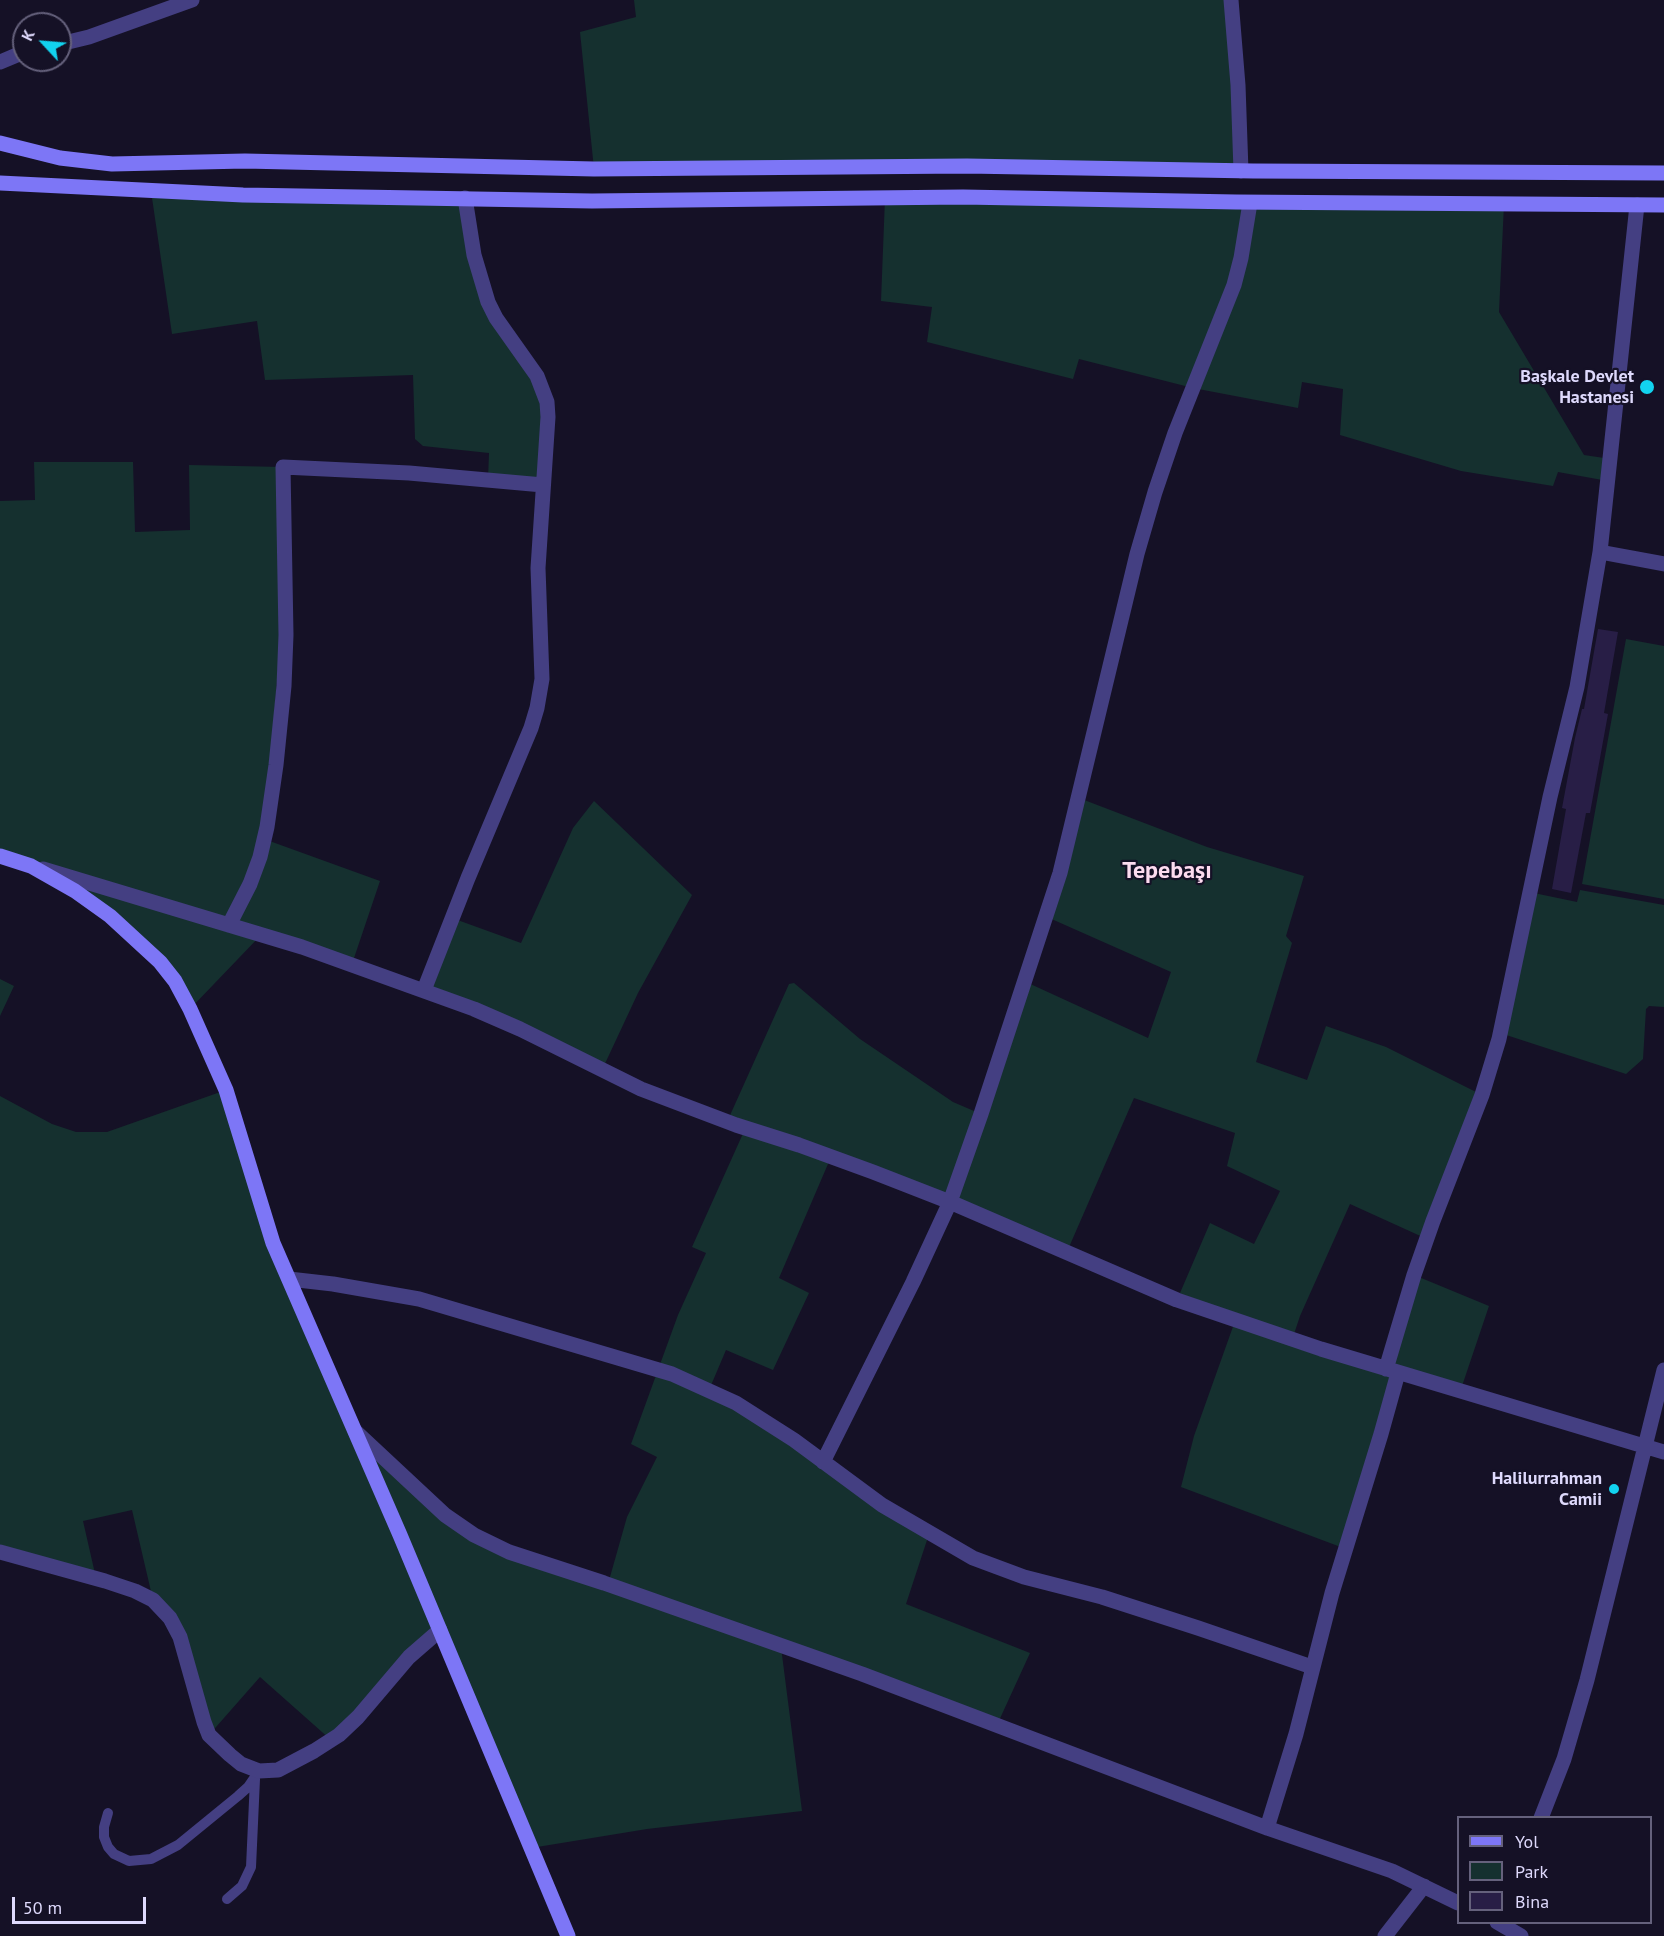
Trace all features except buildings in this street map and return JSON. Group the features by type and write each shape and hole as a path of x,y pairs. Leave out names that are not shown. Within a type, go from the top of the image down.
{"main road":[{"path":"0,143 60,158 112,164 245,161 594,169 967,166 1240,171 1664,173"},
{"path":"0,183 243,195 626,201 963,197 1664,205"},
{"path":"0,856 31,866 75,891 110,916 160,962 175,981 198,1024 226,1090 273,1243 440,1630 568,1936"}],"street":[{"path":"72,42 192,0"},
{"path":"1231,0 1238,85 1240,171"},
{"path":"424,990 537,708 542,679 538,568 548,417 547,402 537,376 496,318 488,302 472,243 465,198"},
{"path":"823,1462 913,1282 950,1202 981,1114 1051,906 1137,554 1155,492 1175,433 1234,285 1250,202"},
{"path":"1267,1828 1296,1734 1392,1371 1414,1275 1482,1095 1499,1039 1550,797 1577,687 1600,552 1637,205"},
{"path":"229,925 250,884 260,856 272,801 286,635 283,466 409,473 543,485"},
{"path":"1600,552 1664,564"},
{"path":"31,866 302,947 424,990 520,1029 641,1089 688,1108 842,1160 950,1202 1177,1300 1392,1371 1664,1452"},
{"path":"289,1279 419,1299 658,1369 698,1384 736,1403 916,1527 951,1547 990,1565 1024,1577 1102,1597 1312,1667"},
{"path":"1541,1816 1564,1759 1587,1680 1664,1370"},
{"path":"355,1431 445,1515 474,1535 509,1552 604,1582 849,1670 1267,1828 1392,1871 1457,1902"},
{"path":"0,1552 105,1581 153,1600 170,1618 180,1637 209,1735 241,1764 257,1773 278,1770 315,1751 339,1735 358,1717 409,1657 440,1630"},
{"path":"1385,1936 1424,1886"},
{"path":"1499,1924 1521,1936"}],"lane":[{"path":"108,1813 104,1837 114,1854 129,1861 151,1859 178,1845 238,1796 257,1773"},
{"path":"227,1899 242,1886 251,1866 254,1852 253,1790 257,1773"}],"green space":[{"path":"634,0 1231,0 1241,171 594,169 580,32 636,17"},
{"path":"151,191 465,198 482,285 543,389 543,485 488,480 489,453 423,446 415,439 413,375 265,380 257,321 172,334"},
{"path":"885,198 1504,204 1499,312 1584,455 1611,459 1608,481 1558,472 1553,486 1461,471 1340,435 1343,389 1302,382 1298,408 1193,388 1079,359 1073,379 927,342 932,307 881,301"},
{"path":"34,462 133,462 135,532 190,530 189,465 283,467 286,570 264,839 380,881 352,964 261,935 190,1009 175,981 110,916 0,856 0,501 35,500"},
{"path":"1626,639 1664,646 1664,899 1582,884"},
{"path":"1079,798 1207,847 1304,876 1286,936 1292,943 1256,1062 1307,1080 1326,1026 1386,1047 1482,1095 1427,1239 1350,1204 1300,1316 1292,1340 1386,1369 1414,1275 1489,1306 1460,1392 1398,1373 1346,1549 1181,1487 1194,1436 1235,1321 1177,1300 1210,1223 1254,1244 1280,1191 1227,1166 1235,1133 1134,1098 1066,1254 831,1157 779,1278 809,1293 773,1370 726,1350 709,1390 929,1534 906,1604 1030,1653 997,1725 781,1647 802,1811 647,1829 531,1848 440,1631 331,1740 260,1677 209,1735 190,1668 153,1600 132,1510 83,1521 96,1578 0,1552 0,1096 52,1124 76,1132 107,1132 226,1090 258,1200 355,1431 459,1525 608,1584 627,1517 657,1457 631,1444 678,1315 706,1253 692,1247 745,1129 727,1122 789,984 794,983 860,1039 953,1102 981,1114 1026,982 1148,1038 1171,972 1047,917"},
{"path":"594,801 692,895 638,993 602,1070 424,990 452,918 521,943 573,828"},
{"path":"1580,890 1664,905 1664,1007 1649,1006 1646,1009 1643,1059 1626,1074 1500,1033 1529,892 1577,902"},
{"path":"0,979 14,986 0,1016"}],"place":[{"name":"Başkale Devlet Hastanesi","path":"1647,387"},
{"name":"Halilurrahman Camii","path":"1614,1489"}],"district":[{"name":"Tepebaşı","path":"1167,871"}]}
